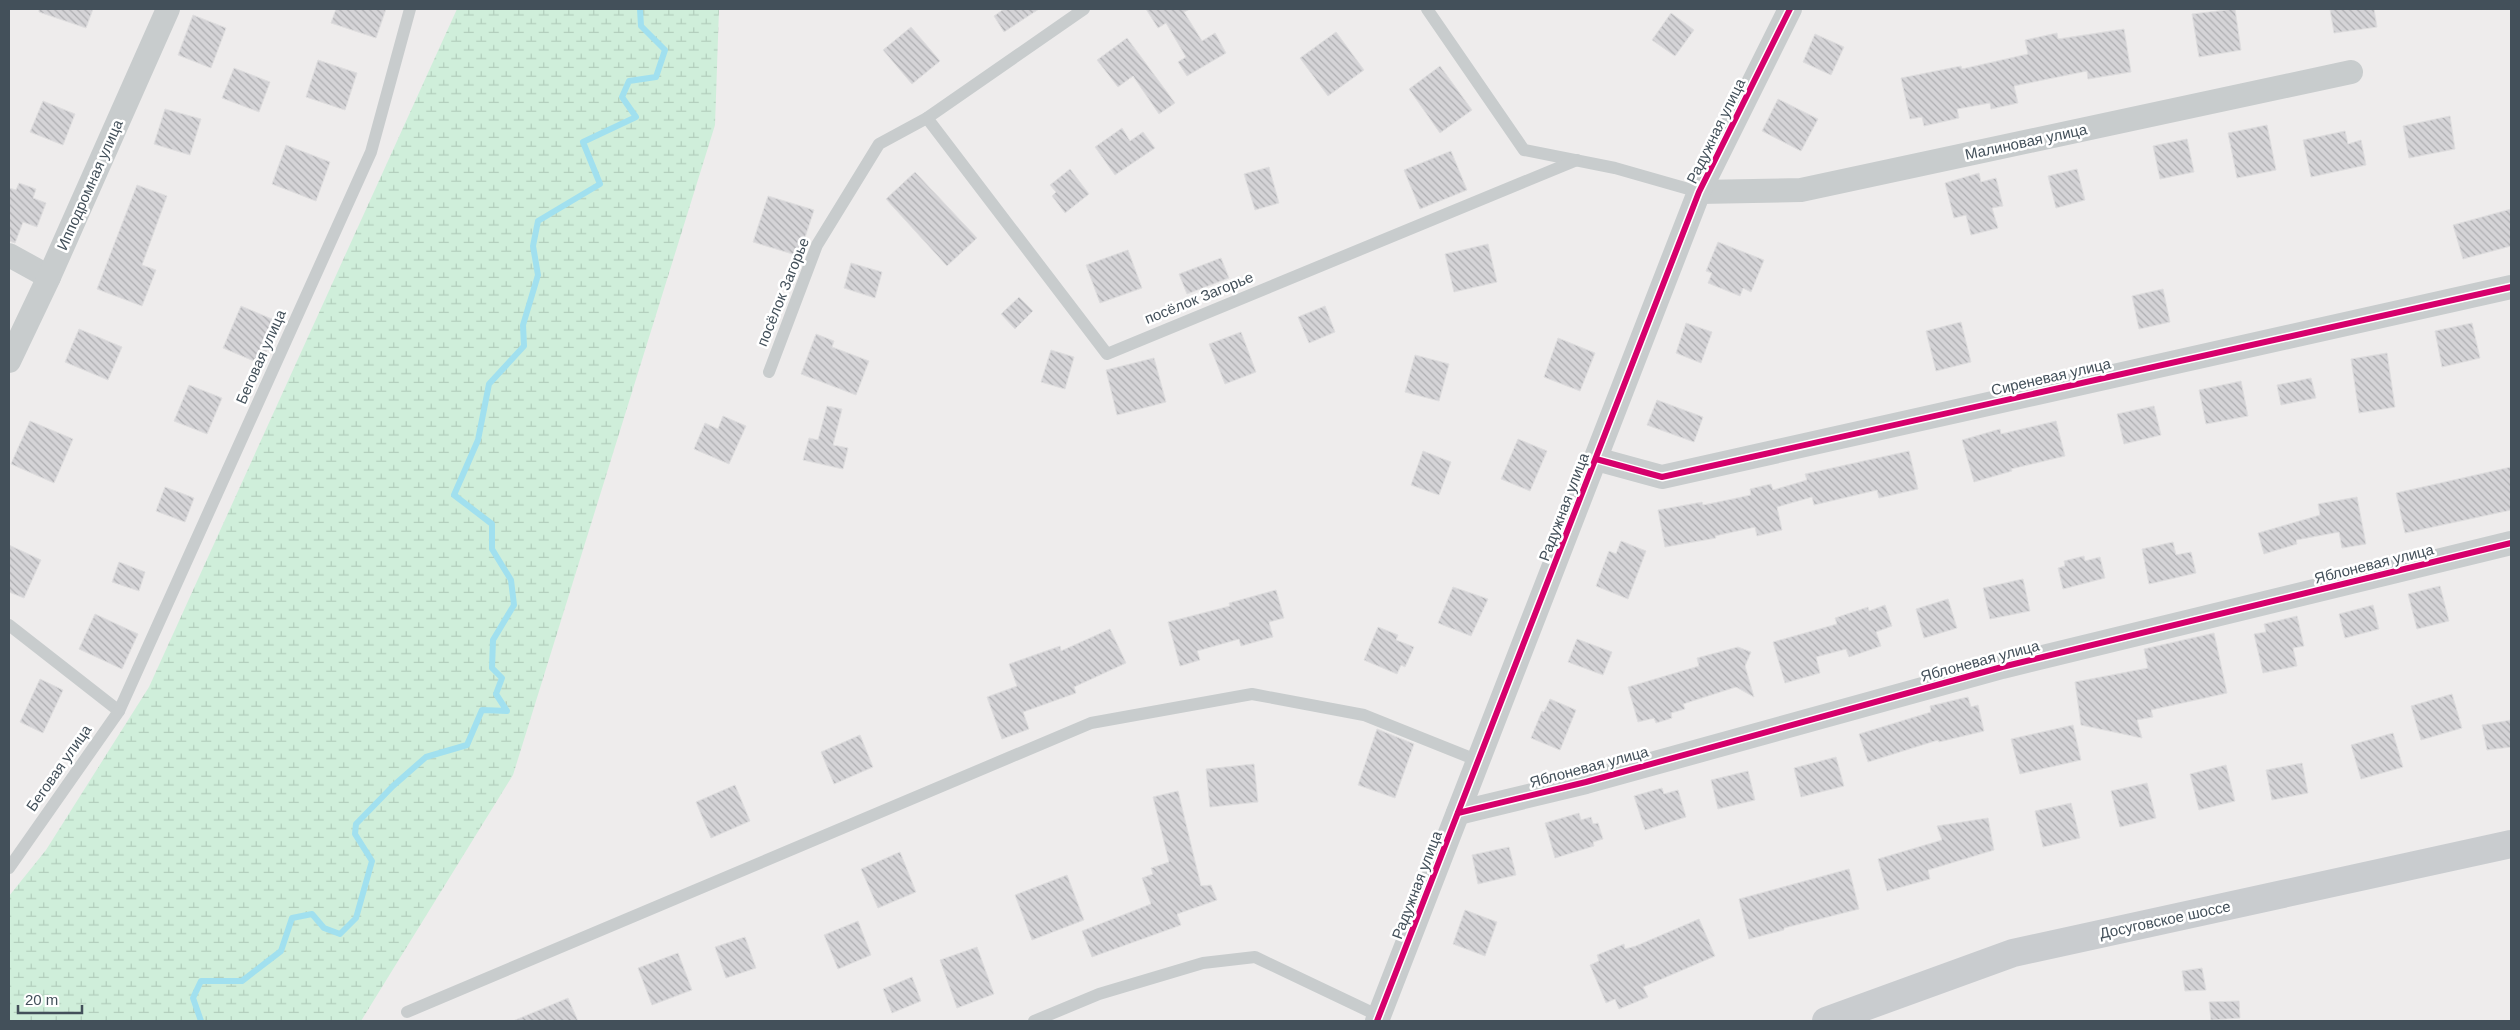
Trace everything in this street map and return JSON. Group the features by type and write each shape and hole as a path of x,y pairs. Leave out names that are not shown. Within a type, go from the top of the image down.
{"main road":[{"name":"Досуговское шоссе","path":"1826,1021 2014,953 2511,844"}],"street":[{"name":"Ипподромная улица","path":"9,361 49,277 168,9"},
{"name":"Радужная улица","path":"1378,1018 1699,192 1790,9"},
{"name":"Малиновая улица","path":"1699,192 1801,190 2352,72"},
{"path":"9,255 49,277"},
{"name":"Сиреневая улица","path":"1596,459 1662,477 2511,287"},
{"name":"Яблоневая улица","path":"1458,813 1586,782 2002,667 2511,543"}],"lane":[{"name":"Беговая улица","path":"9,868 119,711 371,152 410,9"},
{"name":"посёлок Загорье","path":"769,372 818,245 879,144 927,118 1084,9"},
{"path":"1426,9 1524,150 1615,168 1699,192"},
{"name":"посёлок Загорье","path":"927,118 1107,354 1577,160"},
{"path":"9,625 119,711"},
{"path":"407,1012 1092,723 1252,694 1364,715 1479,761"},
{"path":"1034,1021 1099,994 1193,966 1255,957 1378,1018"}],"green space":[{"path":"457,9 719,9 715,125 513,775 361,1021 9,1021 9,896 46,850 149,687"}],"building":[{"path":"39,9 93,9 86,28 39,12"},
{"path":"336,9 386,9 376,38 331,23"},
{"path":"1004,9 1039,9 1004,32 994,16"},
{"path":"1146,9 1190,9 1184,12 1202,41 1215,33 1226,53 1187,76 1178,62 1186,57 1166,23 1158,28"},
{"path":"2235,9 2241,50 2199,57 2192,14"},
{"path":"2330,9 2374,9 2377,27 2334,33"},
{"path":"1671,13 1694,30 1675,56 1652,40"},
{"path":"193,15 226,28 211,68 178,55"},
{"path":"911,27 940,61 912,84 883,50"},
{"path":"2124,29 2131,72 2088,79 2087,71 2014,86 2018,103 1991,109 1990,103 1957,109 1959,118 1924,126 1922,117 1910,119 1901,78 1961,66 1962,69 2028,54 2025,40 2057,33 2058,39"},
{"path":"1336,32 1364,70 1328,96 1300,58"},
{"path":"1815,34 1844,47 1831,75 1803,62"},
{"path":"1127,38 1175,103 1159,114 1133,76 1118,87 1097,60"},
{"path":"318,60 357,73 345,110 306,97"},
{"path":"1440,66 1472,110 1440,133 1409,89"},
{"path":"234,68 270,82 259,112 222,98"},
{"path":"1778,99 1818,119 1801,151 1762,131"},
{"path":"43,101 75,114 63,145 30,132"},
{"path":"165,109 201,119 190,155 154,144"},
{"path":"2450,116 2455,149 2409,158 2403,126"},
{"path":"2267,125 2276,170 2237,178 2228,133"},
{"path":"1122,128 1130,141 1143,132 1155,148 1115,175 1095,147"},
{"path":"2345,131 2348,144 2361,140 2366,165 2311,177 2303,140"},
{"path":"2187,139 2194,172 2160,179 2153,146"},
{"path":"286,145 330,162 316,201 272,184"},
{"path":"1451,151 1467,190 1420,209 1404,170"},
{"path":"1269,167 1279,203 1255,210 1244,174"},
{"path":"1070,169 1089,194 1065,213 1052,196 1056,192 1050,185"},
{"path":"2077,169 2085,200 2056,208 2048,176"},
{"path":"915,172 977,238 947,266 886,199"},
{"path":"1979,173 1981,182 1996,178 2003,206 1992,208 1998,228 1971,235 1966,215 1954,218 1945,183"},
{"path":"19,183 36,189 33,198 46,203 37,227 23,222 15,243 9,241 9,188 16,190"},
{"path":"137,185 167,196 142,265 156,270 142,306 97,289"},
{"path":"768,196 814,210 799,256 753,242"},
{"path":"2511,209 2511,246 2463,259 2453,225"},
{"path":"1718,242 1764,260 1751,292 1743,288 1740,296 1708,283 1712,273 1706,271"},
{"path":"1488,244 1497,282 1454,292 1445,254"},
{"path":"1128,250 1142,288 1100,303 1086,265"},
{"path":"1221,258 1229,278 1187,294 1179,274"},
{"path":"851,263 882,272 875,298 844,288"},
{"path":"2163,289 2170,322 2139,329 2132,296"},
{"path":"1019,297 1033,311 1015,329 1001,314"},
{"path":"241,306 279,322 261,364 223,348"},
{"path":"1325,306 1335,332 1309,343 1298,317"},
{"path":"1961,322 1971,362 1936,371 1926,331"},
{"path":"1686,323 1712,332 1701,363 1676,353"},
{"path":"2472,323 2480,358 2442,367 2435,331"},
{"path":"79,329 122,347 108,380 65,362"},
{"path":"1241,332 1256,372 1225,384 1209,344"},
{"path":"816,334 834,341 832,347 869,361 856,395 801,374"},
{"path":"1558,338 1595,353 1580,391 1544,377"},
{"path":"1051,350 1074,357 1065,389 1041,382"},
{"path":"2387,353 2395,407 2359,413 2351,359"},
{"path":"1415,355 1449,364 1439,401 1405,392"},
{"path":"1154,358 1166,402 1117,415 1106,370"},
{"path":"2311,378 2316,398 2281,405 2277,385"},
{"path":"2241,381 2248,416 2206,424 2199,390"},
{"path":"189,385 222,398 207,434 174,421"},
{"path":"1657,400 1703,417 1694,442 1647,425"},
{"path":"827,406 842,409 833,445 848,448 843,469 803,460 809,438 818,440"},
{"path":"2154,406 2161,435 2124,444 2117,414"},
{"path":"723,416 746,426 729,464 694,449 705,423 718,429"},
{"path":"30,421 73,439 54,483 11,464"},
{"path":"2056,421 2065,456 2011,469 2012,471 1974,482 1962,440 2000,429 2001,434"},
{"path":"1518,439 1547,451 1530,491 1501,479"},
{"path":"1423,451 1451,462 1439,495 1411,485"},
{"path":"1909,451 1918,489 1879,498 1877,490 1814,505 1812,497 1777,507 1782,530 1757,536 1755,527 1715,536 1716,538 1665,547 1658,510 1702,502 1703,505 1751,495 1750,489 1771,484 1773,490 1807,480 1805,474"},
{"path":"2511,467 2511,510 2405,533 2396,493"},
{"path":"165,487 194,498 185,522 156,511"},
{"path":"2357,497 2366,544 2342,548 2339,532 2296,540 2297,544 2264,554 2258,533 2320,515 2318,504"},
{"path":"1621,541 1646,551 1628,599 1596,586 1609,551 1616,554"},
{"path":"2173,542 2176,555 2191,552 2196,573 2149,584 2142,549"},
{"path":"9,545 41,560 24,598 9,592"},
{"path":"2084,556 2085,561 2100,557 2105,578 2063,589 2058,568 2065,566 2064,561"},
{"path":"119,562 145,572 139,591 112,582"},
{"path":"2023,579 2030,611 1990,619 1983,588"},
{"path":"2440,586 2449,621 2417,629 2408,594"},
{"path":"1453,587 1488,599 1471,636 1438,623"},
{"path":"1276,590 1284,618 1269,622 1273,637 1241,646 1239,639 1197,651 1200,660 1180,666 1168,622 1230,606 1229,603"},
{"path":"1948,599 1957,628 1924,638 1916,609"},
{"path":"1885,605 1892,626 1876,632 1881,646 1849,657 1846,649 1816,657 1820,673 1785,683 1773,642 1837,624 1835,618 1868,607 1869,611"},
{"path":"2373,605 2379,629 2345,638 2339,614"},
{"path":"95,614 138,634 122,669 79,649"},
{"path":"2297,616 2304,646 2293,648 2297,666 2263,673 2254,634 2266,632 2264,624"},
{"path":"1378,627 1398,635 1396,640 1414,647 1405,667 1401,665 1397,674 1364,660"},
{"path":"1110,629 1126,663 1074,687 1076,693 1023,712 1029,729 1002,739 987,697 1017,686 1009,664 1060,646 1061,651"},
{"path":"2214,633 2227,693 2151,710 2153,717 2137,720 2142,738 2081,725 2075,682 2148,668 2144,649"},
{"path":"1577,639 1612,652 1603,675 1568,662"},
{"path":"1738,647 1751,652 1745,666 1754,697 1736,687 1683,704 1685,709 1671,713 1672,718 1656,723 1654,718 1638,722 1628,687 1699,666 1697,658"},
{"path":"40,679 63,690 43,733 20,722"},
{"path":"2452,694 2462,728 2421,740 2411,706"},
{"path":"1968,697 1971,707 1978,705 1984,731 1939,742 1938,740 1868,762 1859,734 1931,712 1930,706"},
{"path":"1550,699 1576,710 1560,750 1531,738 1542,711 1544,712"},
{"path":"2511,720 2511,747 2487,750 2482,725"},
{"path":"2073,725 2081,760 2020,774 2011,739"},
{"path":"1377,729 1414,744 1395,798 1358,785"},
{"path":"2393,733 2403,767 2361,779 2351,745"},
{"path":"860,735 873,767 834,784 821,752"},
{"path":"1836,757 1844,786 1801,797 1794,768"},
{"path":"2302,763 2308,793 2272,800 2266,770"},
{"path":"1254,764 1258,802 1210,807 1206,769"},
{"path":"2226,765 2235,801 2199,810 2190,774"},
{"path":"1748,771 1755,800 1718,809 1711,780"},
{"path":"2147,783 2156,818 2120,827 2111,791"},
{"path":"735,785 750,821 711,838 696,802"},
{"path":"1662,788 1664,794 1678,790 1686,817 1645,830 1634,796"},
{"path":"1178,791 1201,886 1211,885 1217,900 1177,914 1181,925 1092,957 1082,931 1151,904 1142,878 1153,874 1151,868 1169,862 1153,797"},
{"path":"2071,803 2080,838 2043,847 2035,811"},
{"path":"1579,813 1581,820 1591,817 1593,824 1598,823 1603,839 1593,842 1594,846 1555,858 1545,823"},
{"path":"1988,818 1994,850 1928,870 1930,879 1887,891 1878,859 1942,840 1937,826"},
{"path":"1509,847 1516,875 1478,884 1472,855"},
{"path":"900,852 916,892 878,908 861,869"},
{"path":"1849,869 1859,909 1749,939 1739,899"},
{"path":"1067,875 1084,920 1032,940 1015,895"},
{"path":"1465,910 1497,922 1485,956 1453,944"},
{"path":"1699,919 1715,956 1643,987 1648,997 1619,1009 1615,999 1606,1003 1590,965 1599,961 1597,955 1624,944 1625,949 1636,946"},
{"path":"858,921 871,955 838,969 824,935"},
{"path":"745,937 756,968 726,978 715,947"},
{"path":"977,947 994,994 957,1008 940,960"},
{"path":"678,953 692,990 652,1005 638,968"},
{"path":"2202,968 2206,990 2185,991 2182,971"},
{"path":"912,977 921,1001 892,1013 883,989"},
{"path":"568,998 578,1021 513,1021"},
{"path":"2239,1001 2240,1018 2211,1020 2209,1002"}],"waterway":[{"path":"201,1021 193,998 201,981 242,981 281,951 292,918 312,914 324,928 340,934 356,918 372,861 355,834 356,824 393,786 426,757 467,745 482,710 507,711 496,694 502,678 492,668 493,640 514,605 511,580 492,549 492,524 454,495 478,440 489,384 524,346 523,325 538,275 533,246 538,221 600,184 583,142 636,117 622,97 629,81 656,77 665,50 641,26 640,9"}],"cycle path":[{"path":"1377,1021 1699,192 1790,9"},
{"path":"1596,459 1662,477 2511,287"},
{"path":"1458,813 1586,782 2002,667 2511,543"}]}
